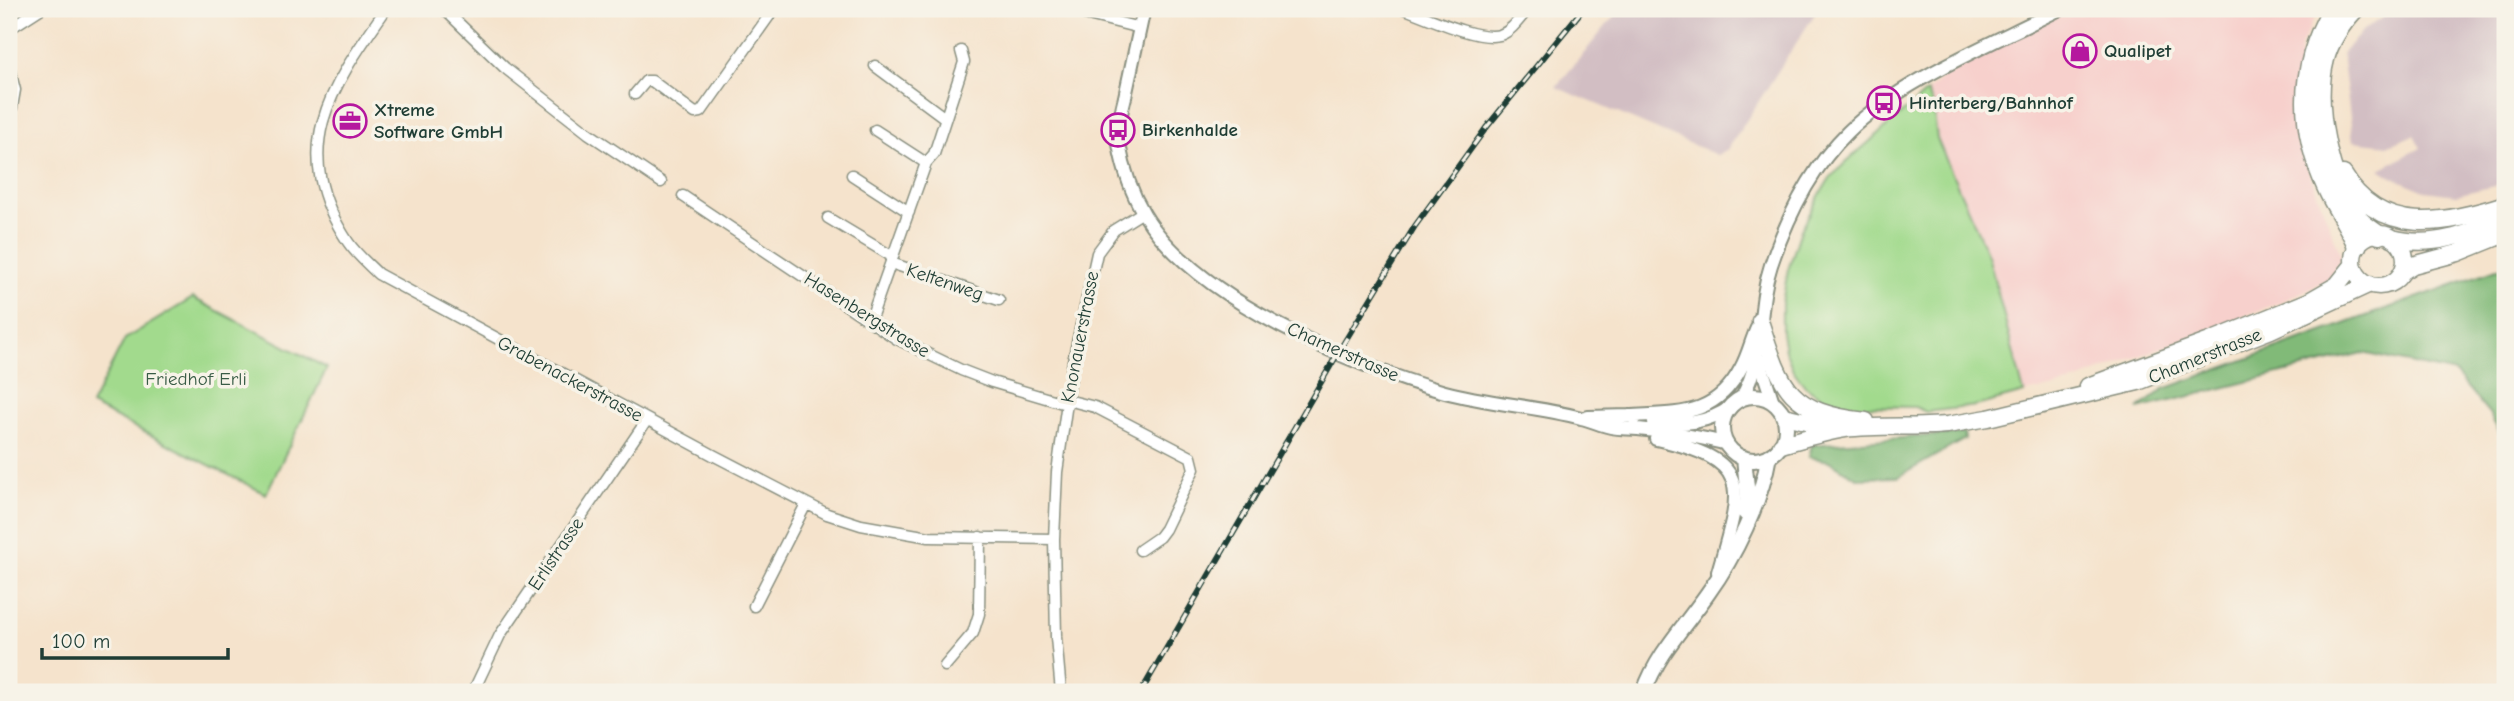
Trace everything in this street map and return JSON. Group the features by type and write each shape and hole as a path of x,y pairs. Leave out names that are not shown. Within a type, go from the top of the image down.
{"highway":[{"path":"2332,9 2318,37 2307,69 2305,109 2318,169 2357,246"},
{"path":"2355,9 2334,38 2323,70 2322,107 2327,140 2334,174 2343,196 2356,217 2403,250 2402,272"},
{"path":"2327,140 2337,165 2353,189 2368,203 2389,215 2414,221 2442,221 2505,205"},
{"path":"2505,218 2443,241 2406,242 2385,236 2369,237 2357,246 2353,265 2361,279 2370,284 2389,283 2413,265 2458,253 2505,234"},
{"name":"Chamerstrasse","path":"2033,406 2210,341 2309,301 2337,285 2353,265"},
{"name":"Chamerstrasse","path":"1782,445 1843,430 1947,425 2116,389 2158,375 2298,318 2370,284"},
{"path":"1760,321 1773,366 1791,393 1804,404 1845,418 1904,425"},
{"name":"Chamerstrasse","path":"1784,416 1843,430"}],"main road":[{"path":"1757,396 1773,402 1784,416 1786,430 1782,445 1769,456 1757,460 1734,453 1723,434 1726,414 1736,402 1757,396"},
{"path":"1644,692 1664,652 1716,582 1743,536 1769,456"},
{"path":"1732,551 1748,497 1744,458"}],"street":[{"path":"9,29 40,9"},
{"name":"Grabenackerstrasse","path":"386,9 334,87 319,140 317,171 327,201 349,243 378,274 806,505 861,526 905,534 929,537 1054,539"},
{"path":"444,9 521,80 588,132 662,182"},
{"path":"635,94 646,81 652,81 695,113 701,112 774,9"},
{"path":"1074,9 1080,13 1140,28"},
{"path":"1143,212 1124,167 1118,130 1144,9"},
{"path":"1405,9 1471,32 1491,36 1506,32 1528,9"},
{"path":"1736,402 1754,374 1766,283 1779,244 1813,176 1847,132 1903,90 2060,9"},
{"name":"Keltenweg","path":"870,321 926,163 934,154 964,62 961,51"},
{"path":"875,66 944,118"},
{"path":"9,67 15,90 9,124"},
{"path":"874,130 926,163"},
{"path":"852,175 909,212"},
{"name":"Hasenbergstrasse","path":"682,196 897,338 961,370 992,382 1096,407 1191,457 1194,469 1165,528 1156,540 1140,550"},
{"name":"Knonauerstrasse","path":"1061,692 1055,625 1054,539 1057,472 1073,361 1097,253 1114,230 1143,212"},
{"name":"Chamerstrasse","path":"1143,212 1172,248 1243,305 1381,371 1448,393 1581,418 1616,428 1699,437 1727,444"},
{"name":"Keltenweg","path":"828,218 892,260 999,300"},
{"path":"1629,416 1690,412 1708,405 1723,394 1742,367 1760,321"},
{"path":"1758,355 1773,402"},
{"name":"Chamerstrasse","path":"1581,418 1629,416 1646,421 1696,423 1710,419 1736,402"},
{"name":"Erlistrasse","path":"473,692 500,635 647,420"},
{"path":"1616,428 1699,451 1718,460 1729,471 1736,498 1734,521 1716,582"},
{"path":"754,606 806,505"},
{"path":"945,666 973,633 979,614 979,537"}],"shaded area":[{"path":"1620,9 1818,9 1728,149 1717,155 1556,87"},
{"path":"2060,9 2319,9 2300,46 2299,123 2310,175 2342,258 2329,279 2281,302 2061,386 2024,393 1988,255 1937,139 1933,104 1927,92 1944,77 2033,22"},
{"path":"2395,9 2500,9 2505,12 2505,181 2456,195 2425,191 2380,169 2421,148 2414,135 2389,145 2353,141 2342,53 2365,29"}],"green space":[{"path":"1927,92 1933,104 1937,139 1988,255 2024,393 1976,406 1926,412 1915,407 1851,406 1824,399 1805,386 1793,370 1782,333 1782,303 1788,270 1801,230 1830,178"},
{"path":"2505,266 2505,443 2489,413 2455,373 2363,353 2138,409 2164,389"},
{"name":"Friedhof Erli","path":"193,298 327,368 266,494 91,405 125,339"},
{"path":"1964,433 1965,439 1898,477 1857,478 1829,461 1809,457 1812,445"}],"railway":[{"path":"1141,692 1415,226 1486,128 1583,9"}],"place":[{"name":"Qualipet","path":"2080,51"},
{"name":"Hinterberg/Bahnhof","path":"1884,103"},
{"name":"Xtreme Software GmbH","path":"350,121"},
{"name":"Birkenhalde","path":"1118,130"}]}
